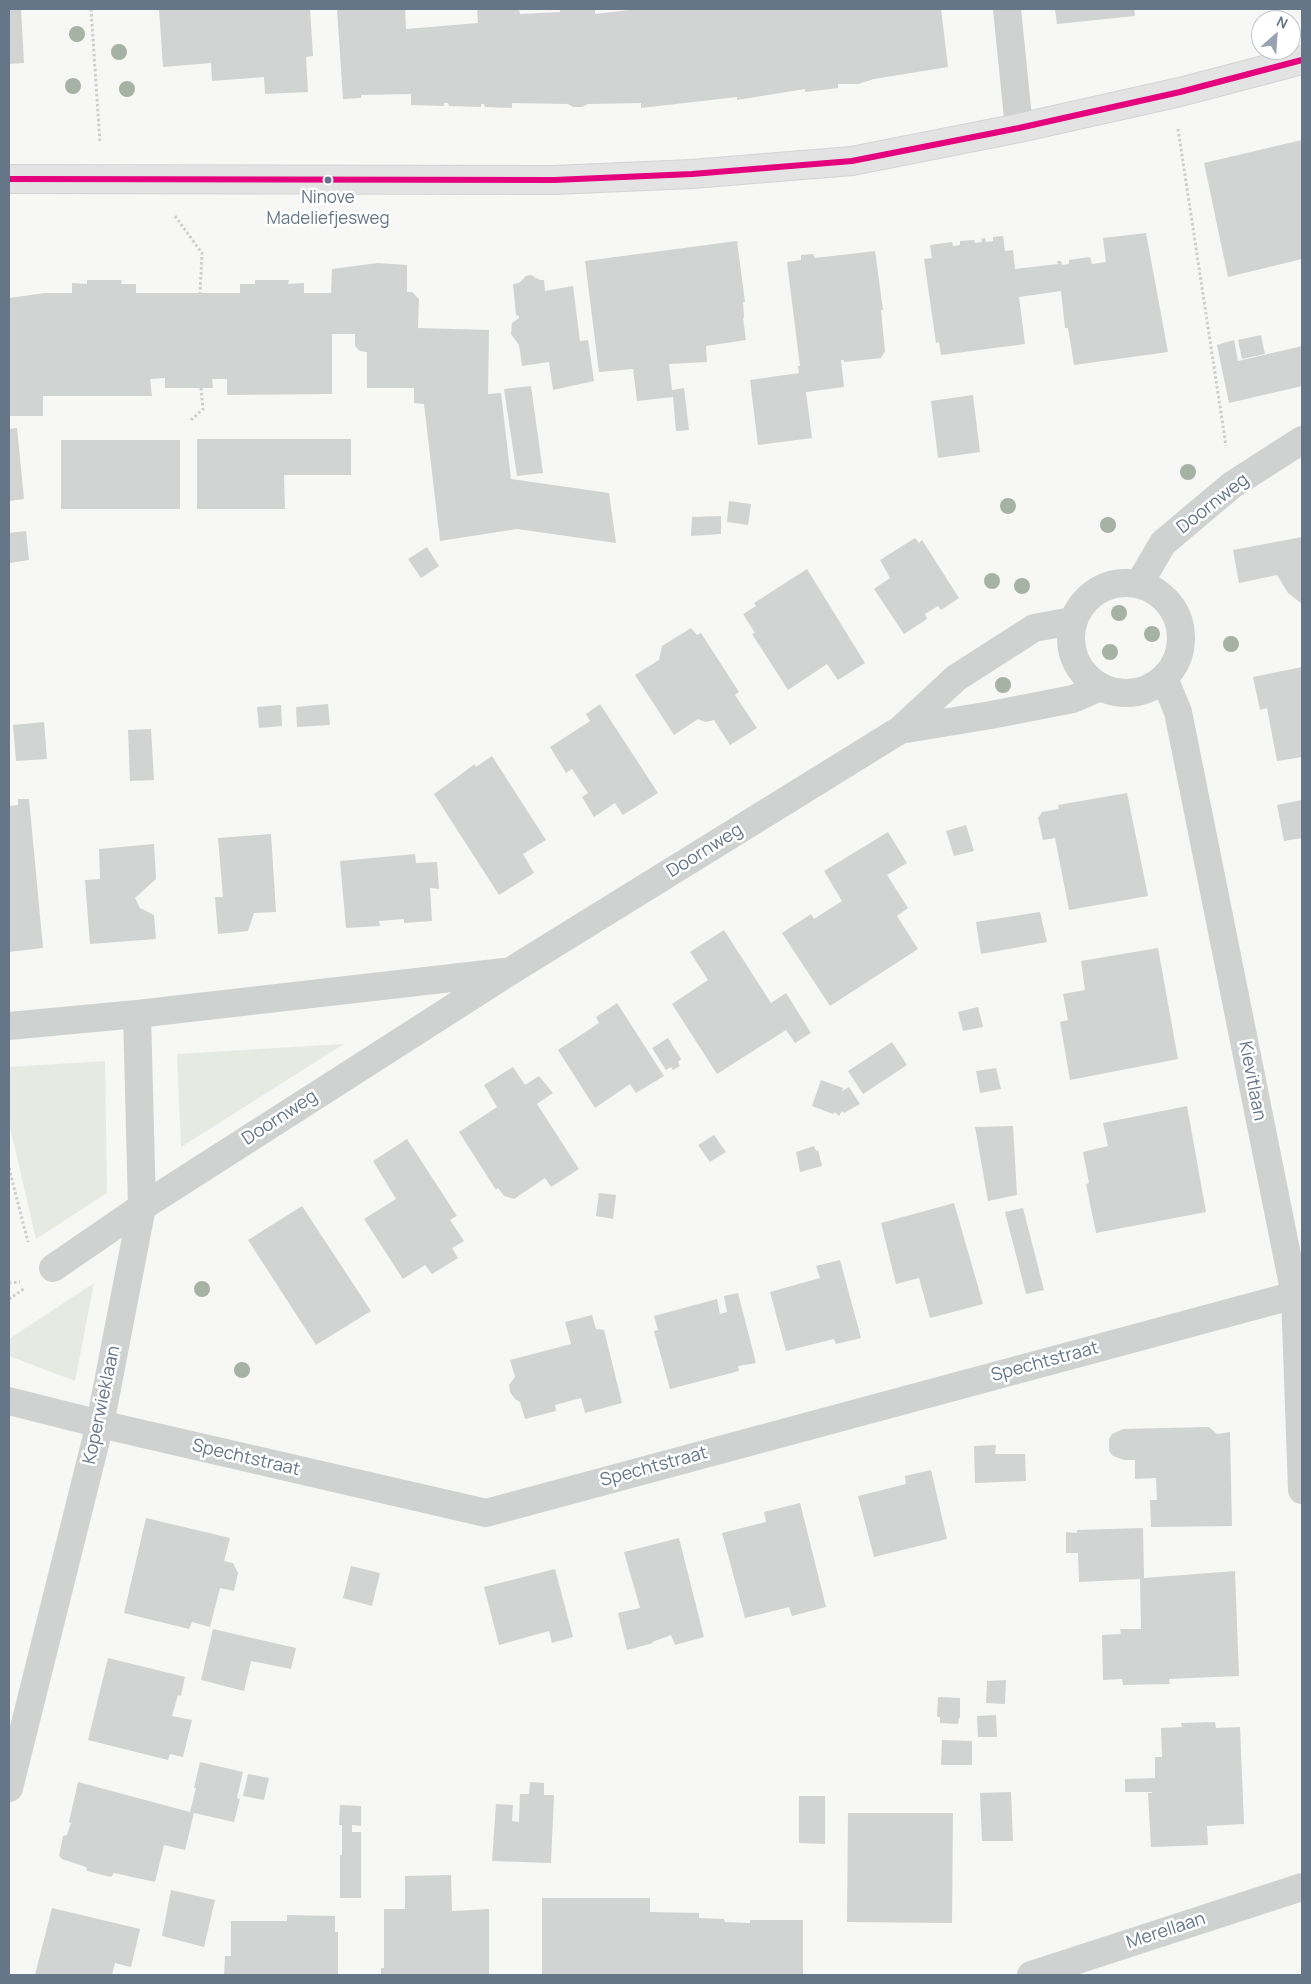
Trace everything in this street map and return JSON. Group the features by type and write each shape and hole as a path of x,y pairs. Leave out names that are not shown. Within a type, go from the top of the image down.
{"main road":[{"path":"9,178 554,180 692,174 852,161 1019,128 1173,93 1302,60"}],"street":[{"path":"1007,9 1019,128"},
{"name":"Doornweg","path":"1139,584 1163,543 1232,486 1302,440"},
{"path":"1139,584 1156,591 1172,606 1181,629 1178,657 1164,678 1148,689 1126,693 1100,687 1083,674 1071,648 1072,621 1085,599 1108,585 1139,584"},
{"name":"Doornweg","path":"53,1268 142,1207 509,972 900,730 956,678 1034,628 1072,621"},
{"name":"Kievitlaan","path":"1164,678 1178,712 1295,1295 1302,1490"},
{"name":"Doornweg","path":"900,730 1073,699 1100,687"},
{"name":"Doornweg","path":"9,1026 138,1014 509,972"},
{"name":"Koperwieklaan","path":"9,1788 100,1424 142,1207 138,1014"},
{"name":"Spechtstraat","path":"9,1401 100,1424 486,1513 1295,1295"},
{"name":"Merellaan","path":"1030,1975 1302,1887"}],"path":[{"path":"91,9 103,178"},
{"path":"1173,93 1232,486"},
{"path":"173,213 202,253 200,293"},
{"path":"191,420 203,409 201,388"},
{"path":"9,1168 30,1251"}],"shaded area":[{"path":"344,1044 181,1147 177,1054"},
{"path":"105,1061 107,1193 36,1239 9,1123 9,1067"},
{"path":"94,1283 75,1381 9,1356 9,1339"}],"building":[{"path":"9,9 21,9 24,63 9,64"},
{"path":"159,9 310,9 313,56 306,57 308,92 265,94 264,77 212,81 211,63 163,67"},
{"path":"337,9 405,9 406,29 478,23 477,9 519,9 520,14 560,12 560,9 595,9 595,14 630,9 941,9 948,67 874,79 858,84 838,84 838,88 805,92 805,89 737,100 737,97 641,108 641,103 588,104 582,107 573,107 568,104 512,103 512,108 485,107 484,104 481,104 481,107 449,106 448,103 444,103 444,106 411,105 411,94 361,95 361,98 343,99"},
{"path":"1055,9 1134,9 1135,16 1057,24"},
{"path":"1302,140 1302,259 1228,277 1204,163"},
{"path":"1146,233 1168,352 1074,365 1068,328 1065,328 1061,291 1019,297 1025,344 941,355 939,342 936,343 924,259 932,258 930,245 952,242 953,246 960,245 960,241 974,240 975,243 982,242 981,239 985,238 986,242 993,241 993,237 1003,236 1005,251 1013,250 1015,269 1058,264 1057,261 1061,261 1062,265 1069,264 1069,260 1090,257 1092,264 1106,262 1103,238"},
{"path":"737,241 745,302 743,302 743,318 746,340 706,346 707,362 669,364 672,390 684,388 689,430 676,431 673,397 637,401 633,369 599,372 585,261"},
{"path":"875,251 883,310 881,310 885,351 881,358 844,362 844,360 841,360 844,387 806,392 812,438 758,445 750,380 799,373 798,366 800,366 787,262 801,260 801,255 813,254 815,258"},
{"path":"378,263 407,265 407,292 412,292 419,299 418,328 489,330 488,394 501,393 511,479 609,493 616,543 517,529 440,541 424,404 414,403 414,388 367,388 367,352 360,351 355,346 355,334 332,334 332,394 227,395 227,379 212,379 213,388 165,388 165,378 150,379 152,396 43,396 43,416 9,416 9,298 45,293 72,293 72,283 87,284 87,280 122,280 121,284 136,284 136,293 240,293 240,284 255,284 255,280 289,280 288,284 304,283 304,293 331,293 332,269"},
{"path":"531,275 544,280 545,291 573,286 580,341 588,340 594,381 553,390 549,362 522,366 519,345 511,334 512,323 519,318 516,315 513,284 519,283 526,276"},
{"path":"1261,335 1265,354 1242,359 1238,340"},
{"path":"1234,340 1238,361 1302,346 1302,386 1229,403 1217,345"},
{"path":"531,386 543,473 517,476 504,389"},
{"path":"973,395 980,452 938,458 931,401"},
{"path":"17,428 24,499 9,501 9,429"},
{"path":"197,439 351,439 351,475 284,475 285,509 197,509"},
{"path":"61,440 180,440 180,509 61,509"},
{"path":"729,501 751,504 748,525 727,522"},
{"path":"721,516 721,534 691,536 692,517"},
{"path":"26,531 29,560 10,563 9,533"},
{"path":"1302,537 1302,604 1288,593 1277,575 1239,583 1233,550"},
{"path":"915,538 919,543 922,540 959,598 941,610 938,606 925,614 927,619 904,634 874,589 890,578 880,560"},
{"path":"427,547 439,566 421,578 408,559"},
{"path":"807,569 865,663 838,680 827,664 788,690 752,634 755,633 743,614 756,606 754,603"},
{"path":"691,628 697,635 701,633 739,692 735,695 757,728 730,745 714,720 705,722 698,719 674,735 635,675 659,660 662,646"},
{"path":"1302,667 1302,757 1277,761 1267,708 1260,710 1253,677"},
{"path":"328,704 330,725 297,727 296,707"},
{"path":"600,704 658,793 623,815 615,803 594,817 582,797 588,793 572,769 566,773 550,747 590,721 586,714"},
{"path":"281,705 282,726 259,728 257,707"},
{"path":"44,722 47,759 16,761 13,725"},
{"path":"151,729 154,780 130,781 128,730"},
{"path":"492,756 546,840 523,854 534,873 499,895 434,794 475,764 476,767"},
{"path":"1127,793 1148,896 1069,910 1055,838 1043,840 1038,818 1042,812 1059,809 1058,805"},
{"path":"18,799 29,799 43,948 9,952 9,806 18,805"},
{"path":"1302,800 1302,838 1284,841 1277,805"},
{"path":"966,825 974,851 954,856 946,831"},
{"path":"888,832 907,863 887,875 908,908 897,916 918,949 830,1006 782,933 811,914 814,919 842,901 824,871"},
{"path":"271,834 276,912 254,913 248,931 218,934 215,897 223,897 218,838"},
{"path":"154,844 156,879 135,898 140,908 154,915 156,939 90,944 85,880 100,879 99,849"},
{"path":"415,854 416,863 437,862 439,889 430,888 432,921 404,923 404,919 379,921 380,926 346,928 340,861"},
{"path":"1040,912 1047,942 981,954 976,922"},
{"path":"724,930 771,1003 786,993 811,1033 795,1043 786,1030 717,1074 672,1004 708,980 690,952"},
{"path":"1158,948 1178,1059 1070,1080 1060,1022 1068,1020 1063,994 1085,990 1081,961"},
{"path":"617,1003 664,1076 636,1093 630,1084 595,1108 558,1050 599,1023 596,1017"},
{"path":"978,1007 983,1027 963,1031 958,1012"},
{"path":"668,1038 681,1059 678,1062 680,1066 673,1070 671,1067 666,1070 652,1048"},
{"path":"892,1042 907,1065 863,1094 848,1071"},
{"path":"513,1067 525,1085 539,1076 553,1093 537,1104 579,1169 551,1187 545,1178 514,1199 504,1196 498,1188 496,1190 459,1132 497,1107 484,1085"},
{"path":"996,1068 1001,1089 980,1093 976,1071"},
{"path":"821,1080 843,1088 842,1091 849,1087 860,1104 844,1113 842,1111 839,1116 835,1112 833,1114 812,1106"},
{"path":"1187,1106 1206,1212 1096,1233 1086,1184 1089,1183 1083,1152 1108,1146 1103,1123"},
{"path":"1013,1126 1017,1195 988,1201 975,1127"},
{"path":"714,1135 726,1152 710,1162 698,1145"},
{"path":"407,1139 457,1216 450,1220 464,1241 452,1248 458,1258 432,1274 425,1265 403,1279 364,1219 396,1199 373,1161"},
{"path":"814,1146 816,1151 818,1150 822,1166 800,1172 796,1152"},
{"path":"599,1193 616,1195 613,1219 596,1216"},
{"path":"954,1203 983,1304 930,1318 919,1278 896,1284 881,1223"},
{"path":"302,1206 371,1311 316,1345 248,1240"},
{"path":"1023,1208 1044,1290 1026,1294 1005,1212"},
{"path":"840,1260 861,1338 836,1344 834,1339 786,1351 770,1292 820,1278 816,1266"},
{"path":"738,1293 756,1363 738,1366 739,1371 670,1389 654,1331 658,1330 654,1316 717,1299 720,1314 727,1312 724,1296"},
{"path":"592,1315 596,1329 604,1330 622,1403 585,1413 581,1398 555,1405 556,1411 525,1419 520,1402 510,1392 509,1385 515,1377 510,1360 571,1344 565,1322"},
{"path":"1209,1427 1217,1434 1230,1432 1232,1526 1151,1527 1150,1500 1157,1500 1156,1478 1135,1479 1135,1460 1124,1460 1113,1456 1109,1451 1109,1439 1112,1434 1123,1429"},
{"path":"996,1445 995,1454 1025,1454 1026,1481 975,1483 974,1446"},
{"path":"931,1470 947,1539 874,1557 858,1496 906,1484 905,1476"},
{"path":"800,1503 826,1607 792,1616 789,1607 745,1618 722,1533 766,1522 764,1512"},
{"path":"146,1518 230,1538 224,1561 233,1563 238,1573 234,1591 220,1588 210,1627 192,1622 189,1629 124,1613"},
{"path":"1143,1528 1144,1578 1235,1571 1239,1676 1169,1679 1170,1684 1123,1685 1122,1679 1103,1680 1102,1635 1121,1634 1120,1629 1141,1629 1140,1579 1079,1582 1078,1553 1066,1553 1066,1532 1077,1533 1077,1530"},
{"path":"679,1538 704,1637 675,1645 671,1635 653,1643 627,1650 618,1613 640,1608 624,1552"},
{"path":"351,1566 380,1573 372,1606 343,1598"},
{"path":"555,1569 573,1637 552,1643 549,1631 499,1645 484,1587"},
{"path":"213,1629 296,1648 291,1669 251,1661 244,1691 201,1680"},
{"path":"108,1658 185,1677 181,1696 178,1695 172,1716 192,1720 183,1757 170,1754 168,1760 88,1740"},
{"path":"1006,1680 1005,1704 986,1703 987,1681"},
{"path":"938,1697 960,1698 960,1718 958,1724 940,1723 940,1717 937,1717"},
{"path":"996,1715 997,1737 978,1737 977,1716"},
{"path":"1215,1722 1216,1728 1240,1727 1244,1824 1207,1826 1208,1845 1151,1847 1148,1793 1152,1792 1125,1792 1125,1779 1155,1778 1155,1757 1162,1757 1161,1728 1182,1727 1181,1723"},
{"path":"942,1740 972,1741 972,1765 941,1765"},
{"path":"200,1762 243,1772 237,1798 240,1799 234,1822 194,1813 185,1850 164,1845 155,1882 114,1873 111,1877 87,1871 86,1867 62,1859 59,1856 63,1836 67,1835 71,1823 69,1822 78,1782 190,1812"},
{"path":"248,1774 269,1778 264,1800 243,1796"},
{"path":"530,1782 544,1783 544,1795 554,1795 551,1863 492,1861 496,1804 513,1805 512,1821 519,1822 520,1794 529,1794"},
{"path":"1011,1792 1013,1841 982,1841 980,1793"},
{"path":"799,1796 825,1796 825,1844 799,1843"},
{"path":"340,1805 361,1806 361,1826 352,1825 352,1832 361,1832 361,1898 340,1898 342,1825 339,1825"},
{"path":"848,1813 953,1813 952,1923 847,1922"},
{"path":"451,1875 452,1911 489,1909 489,1975 381,1975 381,1968 384,1968 384,1909 405,1909 405,1876"},
{"path":"171,1890 215,1900 204,1947 162,1936"},
{"path":"542,1898 650,1898 650,1912 699,1913 699,1918 724,1919 725,1922 750,1923 750,1920 803,1920 803,1975 542,1975"},
{"path":"52,1908 140,1929 131,1967 115,1963 112,1975 35,1975"},
{"path":"287,1915 335,1916 335,1932 338,1932 338,1975 224,1975 225,1956 231,1956 231,1921 287,1921"}],"transit line":[{"path":"9,179 554,180 692,174 852,161 1019,128 1180,92 1302,60"}],"place":[{"name":"Ninove Madeliefjesweg","path":"328,180"}]}
